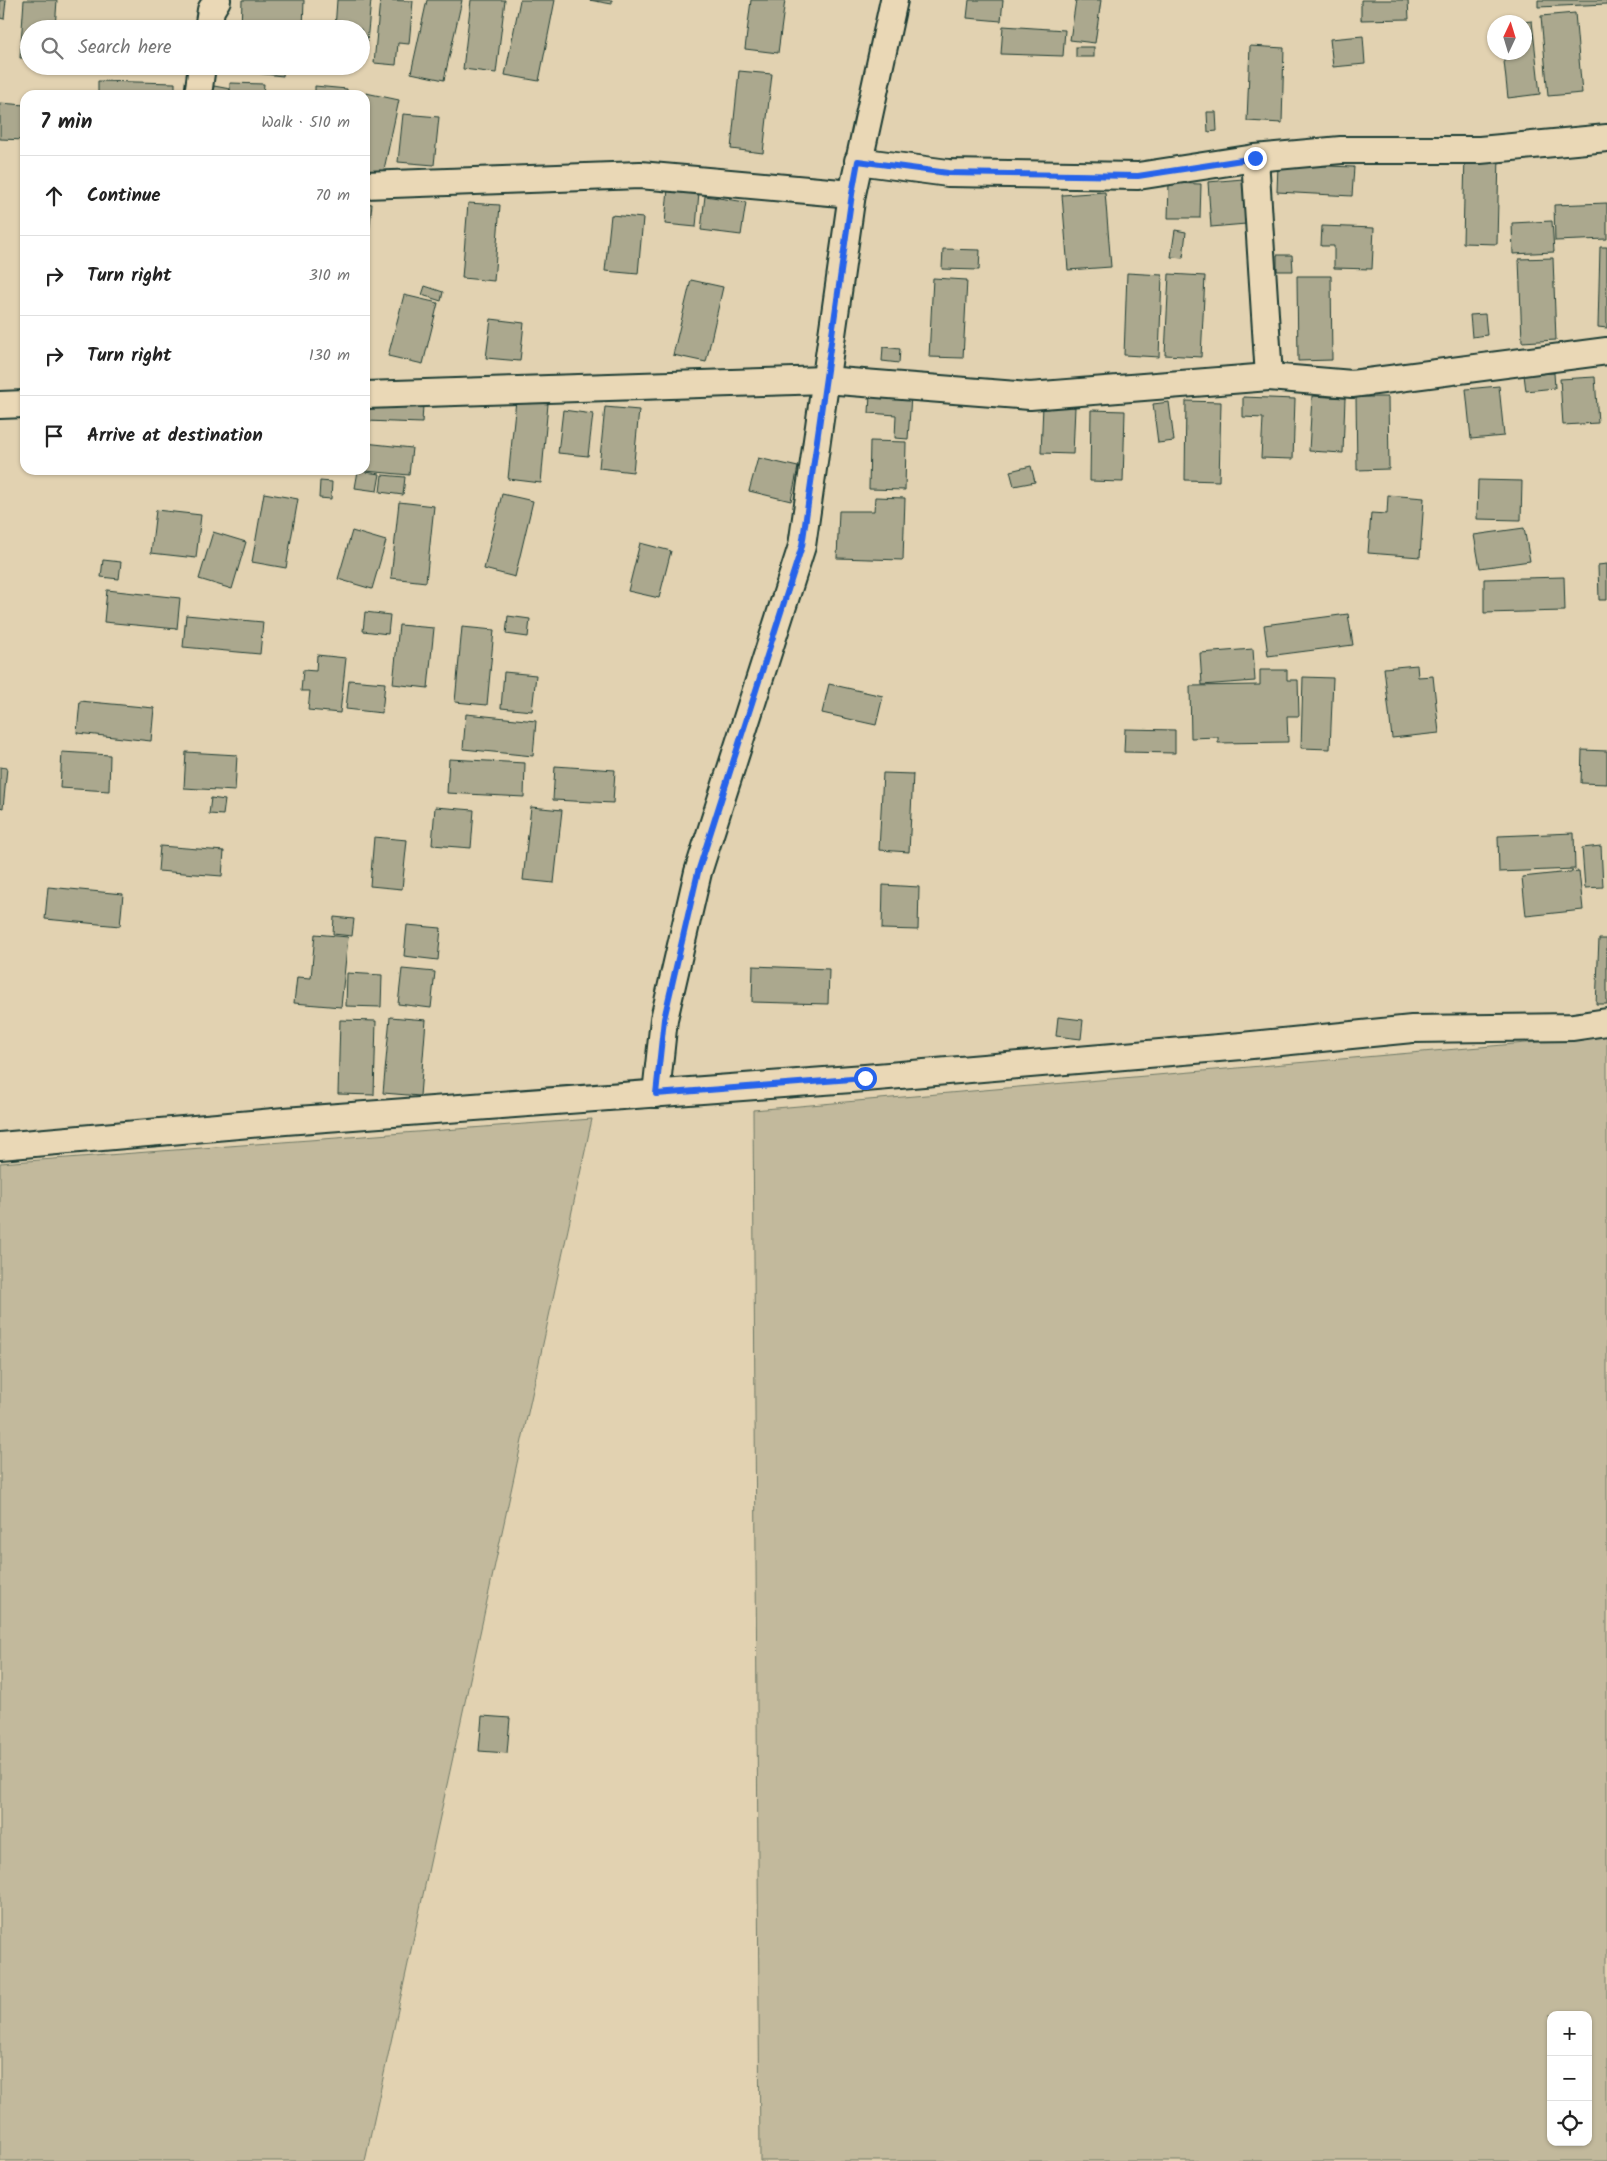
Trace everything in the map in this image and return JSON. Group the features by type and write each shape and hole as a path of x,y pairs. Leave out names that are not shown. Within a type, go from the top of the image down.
{"street":[{"path":"209,20 211,10 217,0"},
{"path":"656,1094 664,1019 698,872 802,546 852,194 894,0"},
{"path":"199,90 201,75"},
{"path":"858,161 948,173 1138,176 1255,158 1341,150 1480,150 1607,138"},
{"path":"1255,158 1269,377"},
{"path":"370,185 640,175 852,194"},
{"path":"370,395 826,380 1030,396 1269,377 1352,384 1607,351"},
{"path":"0,405 20,404"},
{"path":"0,1146 285,1121 656,1094 1222,1048 1412,1029 1574,1027 1607,1022"}],"shaded area":[{"path":"1607,1036 1607,2161 760,2161 753,1110"},
{"path":"592,1119 365,2161 0,2161 0,1163"}],"building":[{"path":"0,0 6,0 4,19 0,18"},
{"path":"24,0 57,0 56,20 23,20"},
{"path":"242,0 304,0 303,20 241,20"},
{"path":"337,0 371,0 369,20 336,20"},
{"path":"380,0 413,1 409,44 398,43 396,65 374,63"},
{"path":"427,0 462,0 444,80 411,73"},
{"path":"471,0 505,0 496,73 463,69"},
{"path":"520,0 555,0 539,81 505,75"},
{"path":"589,0 612,0 612,4"},
{"path":"751,0 785,0 778,53 745,49"},
{"path":"969,0 1003,0 1001,21 967,18"},
{"path":"1076,0 1101,0 1095,43 1070,40"},
{"path":"1361,0 1408,0 1409,19 1361,20"},
{"path":"1538,0 1607,0 1607,4 1538,7"},
{"path":"1575,13 1582,93 1548,96 1541,16"},
{"path":"1532,21 1540,94 1508,98 1504,60 1532,60"},
{"path":"1003,26 1065,30 1063,56 1001,54"},
{"path":"1363,36 1365,64 1333,67 1330,39"},
{"path":"1250,46 1284,48 1282,123 1247,121"},
{"path":"1076,47 1094,47 1094,57 1076,57"},
{"path":"739,71 772,74 763,153 731,149"},
{"path":"98,81 175,83 175,90 98,90"},
{"path":"230,83 264,84 263,90 230,90"},
{"path":"214,86 230,89 230,90 213,90"},
{"path":"315,86 347,89 347,90 315,90"},
{"path":"370,94 399,100 383,174 370,171"},
{"path":"0,103 20,105 20,140 0,139"},
{"path":"1207,112 1216,112 1217,131 1208,132"},
{"path":"403,114 439,117 434,165 398,162"},
{"path":"1465,153 1499,154 1497,244 1463,243"},
{"path":"1278,164 1354,167 1352,196 1277,192"},
{"path":"1243,179 1246,224 1211,227 1208,182"},
{"path":"1169,183 1201,184 1200,218 1168,218"},
{"path":"668,188 699,192 696,227 665,224"},
{"path":"1105,192 1111,267 1068,270 1062,195"},
{"path":"705,196 746,202 741,235 701,230"},
{"path":"468,203 500,205 494,281 462,278"},
{"path":"1607,203 1607,239 1555,241 1554,205"},
{"path":"370,204 372,204 370,224"},
{"path":"611,215 643,218 638,274 605,271"},
{"path":"1552,221 1554,252 1513,254 1512,223"},
{"path":"1322,226 1374,228 1372,269 1334,268 1334,246 1321,246"},
{"path":"1175,230 1186,232 1183,258 1171,257"},
{"path":"1600,247 1607,247 1607,328 1598,327"},
{"path":"943,249 980,250 979,270 942,269"},
{"path":"1277,255 1292,255 1293,271 1277,271"},
{"path":"1553,258 1556,340 1522,342 1519,259"},
{"path":"1127,273 1162,275 1159,357 1124,355"},
{"path":"1169,274 1205,276 1201,357 1165,355"},
{"path":"1297,276 1331,276 1332,360 1298,361"},
{"path":"933,278 967,280 963,358 929,357"},
{"path":"691,280 723,287 706,362 673,355"},
{"path":"425,286 443,292 441,301 422,295"},
{"path":"404,295 438,303 423,364 388,356"},
{"path":"1485,314 1487,335 1472,337 1470,315"},
{"path":"491,319 524,323 520,361 486,358"},
{"path":"883,347 900,349 899,363 882,361"},
{"path":"1554,373 1555,388 1526,391 1524,375"},
{"path":"1595,377 1598,423 1563,425 1560,379"},
{"path":"1499,386 1504,436 1471,439 1466,389"},
{"path":"870,394 911,396 908,439 895,438 896,415 869,413"},
{"path":"1312,396 1345,398 1343,453 1309,451"},
{"path":"1243,397 1295,399 1293,459 1261,458 1263,418 1243,417"},
{"path":"1356,397 1388,397 1389,469 1357,470"},
{"path":"516,400 548,404 541,483 508,479"},
{"path":"1186,401 1221,402 1219,481 1185,480"},
{"path":"1169,402 1174,441 1158,443 1153,404"},
{"path":"370,403 423,405 422,423 370,421"},
{"path":"1043,405 1075,407 1073,454 1041,453"},
{"path":"605,407 639,410 633,472 599,468"},
{"path":"563,410 593,414 588,456 558,453"},
{"path":"1091,410 1125,411 1123,482 1090,481"},
{"path":"870,441 906,442 905,490 869,489"},
{"path":"370,444 412,448 409,475 370,471"},
{"path":"758,458 798,467 791,501 749,491"},
{"path":"1031,466 1035,482 1014,486 1010,471"},
{"path":"370,473 380,474 377,491 355,488 357,475 370,475"},
{"path":"382,475 405,477 403,495 380,492"},
{"path":"1478,480 1522,481 1521,520 1477,519"},
{"path":"320,481 332,482 331,499 319,498"},
{"path":"264,493 298,499 286,568 252,562"},
{"path":"502,494 533,501 515,577 484,569"},
{"path":"1388,495 1424,498 1420,557 1368,553 1371,513 1387,514"},
{"path":"875,497 905,498 903,560 837,558 839,511 874,511"},
{"path":"399,502 434,506 426,582 391,578"},
{"path":"156,510 201,515 196,558 151,553"},
{"path":"1524,528 1530,561 1480,568 1474,535"},
{"path":"352,531 386,541 372,589 338,579"},
{"path":"213,532 246,542 232,589 199,579"},
{"path":"640,543 671,551 659,598 628,591"},
{"path":"103,560 121,562 119,579 101,577"},
{"path":"1607,564 1607,600 1599,600 1598,565"},
{"path":"1564,577 1565,611 1484,613 1484,579"},
{"path":"107,590 180,598 177,629 104,622"},
{"path":"365,612 390,615 388,634 363,631"},
{"path":"1348,614 1353,645 1268,656 1264,625"},
{"path":"186,615 263,622 260,654 183,647"},
{"path":"508,616 530,619 528,637 506,634"},
{"path":"399,625 434,628 428,688 393,684"},
{"path":"462,627 494,630 487,705 455,702"},
{"path":"1253,649 1255,681 1202,685 1200,653"},
{"path":"317,655 346,658 340,713 308,710 310,691 301,691 303,670 316,671"},
{"path":"1417,665 1418,677 1433,676 1439,733 1392,738 1384,668"},
{"path":"1260,670 1287,670 1287,680 1298,680 1299,716 1287,716 1288,742 1218,743 1218,737 1191,738 1190,686 1260,685"},
{"path":"504,672 536,675 532,711 501,708"},
{"path":"1303,677 1333,678 1330,749 1301,748"},
{"path":"349,680 385,683 382,713 346,709"},
{"path":"829,684 883,696 876,725 822,713"},
{"path":"80,701 154,708 151,741 77,733"},
{"path":"466,714 536,721 533,756 463,749"},
{"path":"1125,729 1175,730 1175,753 1124,752"},
{"path":"1582,750 1607,751 1607,784 1581,783"},
{"path":"62,752 110,755 109,791 60,788"},
{"path":"186,752 237,755 235,791 184,788"},
{"path":"449,759 525,763 524,797 447,793"},
{"path":"555,766 615,770 613,803 553,800"},
{"path":"0,767 7,768 3,808 0,807"},
{"path":"883,773 913,774 909,852 879,850"},
{"path":"211,798 225,800 223,815 209,814"},
{"path":"435,807 474,810 471,848 432,845"},
{"path":"531,807 562,810 554,883 523,880"},
{"path":"1574,833 1575,869 1499,872 1498,836"},
{"path":"374,837 407,840 402,889 370,886"},
{"path":"160,846 224,851 222,876 158,871"},
{"path":"1601,846 1603,887 1585,888 1582,848"},
{"path":"1579,871 1583,910 1526,916 1522,877"},
{"path":"883,885 919,887 918,930 882,929"},
{"path":"48,887 123,894 120,926 45,919"},
{"path":"334,917 354,919 352,936 333,934"},
{"path":"407,925 441,928 438,960 404,956"},
{"path":"315,934 348,937 341,1007 294,1003 297,977 311,978"},
{"path":"1599,939 1607,939 1607,1004 1596,1004"},
{"path":"753,966 829,969 828,1004 752,1002"},
{"path":"402,969 435,972 431,1008 398,1004"},
{"path":"347,973 382,975 381,1007 346,1006"},
{"path":"390,1017 426,1020 420,1096 383,1093"},
{"path":"1058,1017 1083,1020 1081,1039 1056,1036"},
{"path":"340,1020 376,1021 374,1095 338,1094"},
{"path":"482,1716 510,1718 507,1753 479,1751"}],"route":[{"path":"865,1078 656,1094 664,1019 698,872 802,546 858,161 948,173 1138,176 1255,158"}]}
